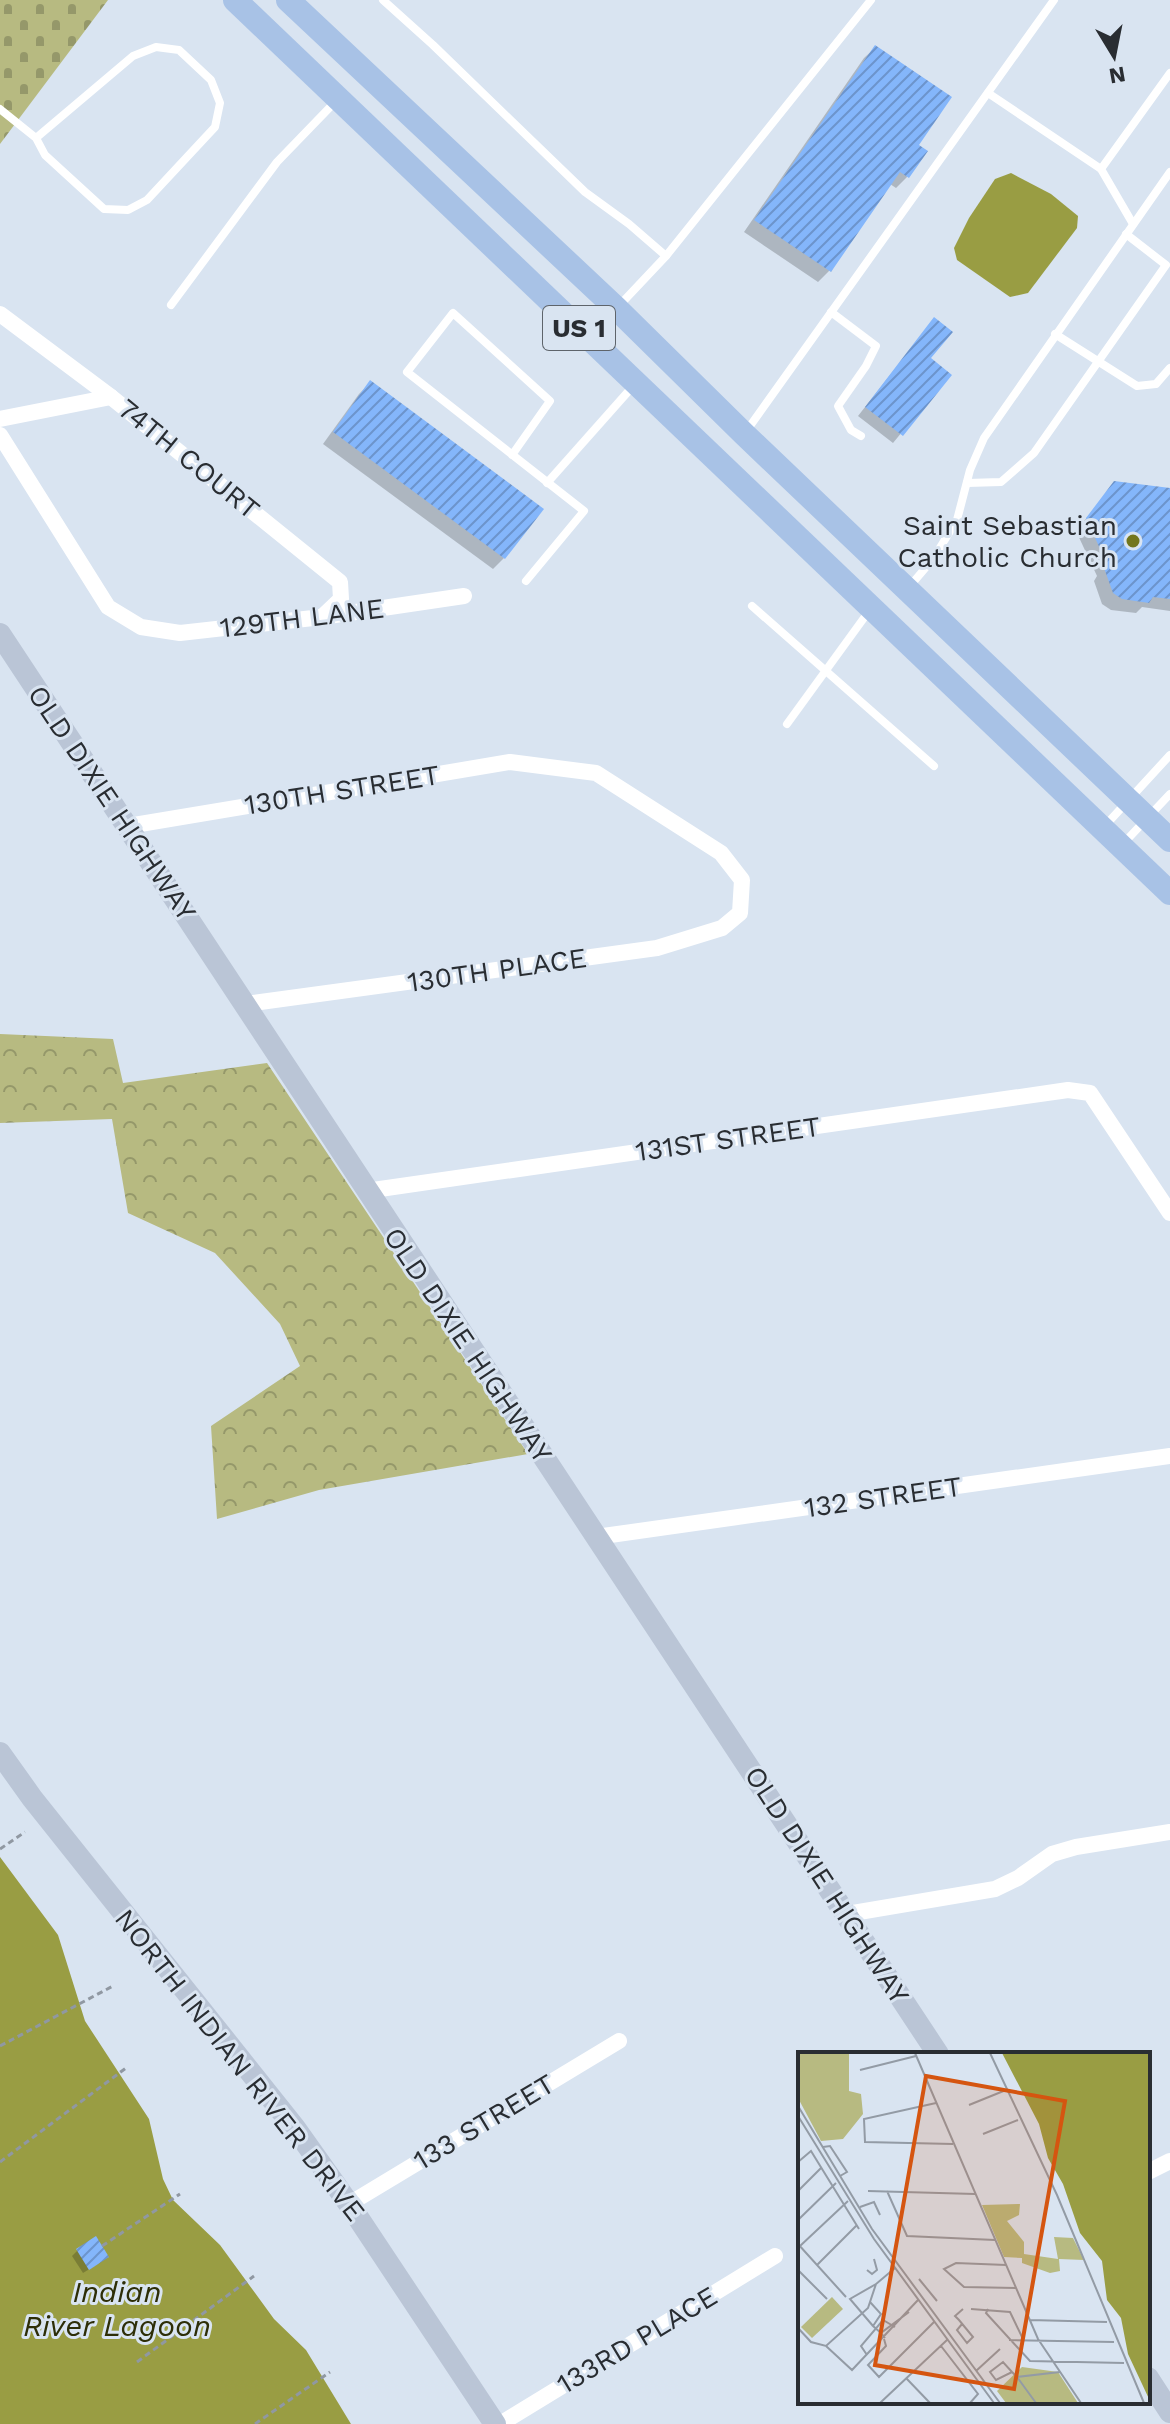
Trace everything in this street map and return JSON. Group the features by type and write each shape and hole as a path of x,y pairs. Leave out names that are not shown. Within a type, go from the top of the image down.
{"main road":[{"name":"US 1","path":"235,0 1170,893"},
{"name":"US 1","path":"288,0 617,309 1170,840"},
{"path":"339,98 364,96 393,101"}],"street":[{"name":"74TH COURT","path":"0,314 111,397 340,582 341,599 322,617"},
{"path":"0,419 111,397"},
{"name":"129TH LANE","path":"0,435 108,607 141,627 180,633 322,617 464,596"},
{"name":"OLD DIXIE HIGHWAY","path":"0,634 937,2052"},
{"name":"130TH STREET","path":"128,826 510,762 556,766 596,773 721,853 742,880 740,913"},
{"name":"130TH PLACE","path":"246,1004 657,948 722,928 740,913"},
{"name":"131ST STREET","path":"366,1191 1068,1090 1090,1093 1170,1213"},
{"name":"132 STREET","path":"596,1537 1170,1456"},
{"name":"NORTH INDIAN RIVER DRIVE","path":"0,1753 32,1798 295,2128 498,2424"},
{"path":"847,1914 995,1889 1018,1878 1052,1854 1076,1847 1170,1832"},
{"name":"133 STREET","path":"349,2204 619,2041"},
{"path":"1150,2171 1170,2161"},
{"name":"133RD PLACE","path":"498,2424 775,2256"},
{"path":"1150,2381 1170,2412"}],"lane":[{"path":"383,0 511,118 585,192 666,256"},
{"path":"617,309 666,256 871,0"},
{"path":"744,434 1054,0"},
{"path":"0,109 36,138 45,155 104,209 128,210 147,200 215,127 220,103 211,80 179,50 156,47 133,56 36,138"},
{"path":"1101,169 1170,73"},
{"path":"988,93 1101,169 1133,224"},
{"path":"171,305 277,162 339,98"},
{"path":"907,590 933,559 957,520 984,438 1170,172"},
{"path":"967,483 1001,482 1034,453 1168,266 1126,234"},
{"path":"831,312 876,346 838,406 851,430 861,436"},
{"path":"512,455 550,401 453,313 407,372 547,483 584,511 526,581"},
{"path":"1055,334 1137,386 1156,384 1170,368"},
{"path":"547,483 636,383"},
{"path":"752,606 934,766"},
{"path":"787,724 872,607"},
{"path":"1103,828 1170,755"},
{"path":"1121,845 1170,794"}],"path":[{"path":"0,1849 25,1832"},
{"path":"0,2046 113,1986"},
{"path":"0,2162 126,2068"},
{"path":"102,2246 180,2194"},
{"path":"137,2362 254,2276"},
{"path":"255,2424 330,2372"}],"green space":[{"path":"0,0 108,0 0,144"},
{"path":"0,1034 113,1039 123,1083 267,1063 528,1454 319,1490 217,1519 211,1426 300,1366 280,1324 215,1253 128,1213 112,1119 0,1123"}],"water":[{"path":"1011,173 1051,194 1078,216 1077,228 1028,293 1010,297 957,260 954,248 969,218 995,179"},
{"name":"Indian River Lagoon","path":"0,1857 58,1935 85,2021 149,2119 163,2179 173,2200 220,2245 274,2319 306,2350 351,2424 0,2424"}],"building":[{"path":"875,45 952,97 919,145 928,151 909,178 900,172 831,272 754,220"},
{"path":"934,317 953,332 931,358 952,375 903,436 865,407"},
{"path":"370,380 544,509 505,559 333,432"},
{"name":"Saint Sebastian Catholic Church","path":"1114,481 1170,488 1170,599 1153,597 1149,603 1122,599 1113,593 1104,568 1107,564 1086,518"},
{"path":"96,2236 109,2257 89,2270 76,2249"}],"place":[{"name":"Saint Sebastian Catholic Church","path":"1133,541"}]}
